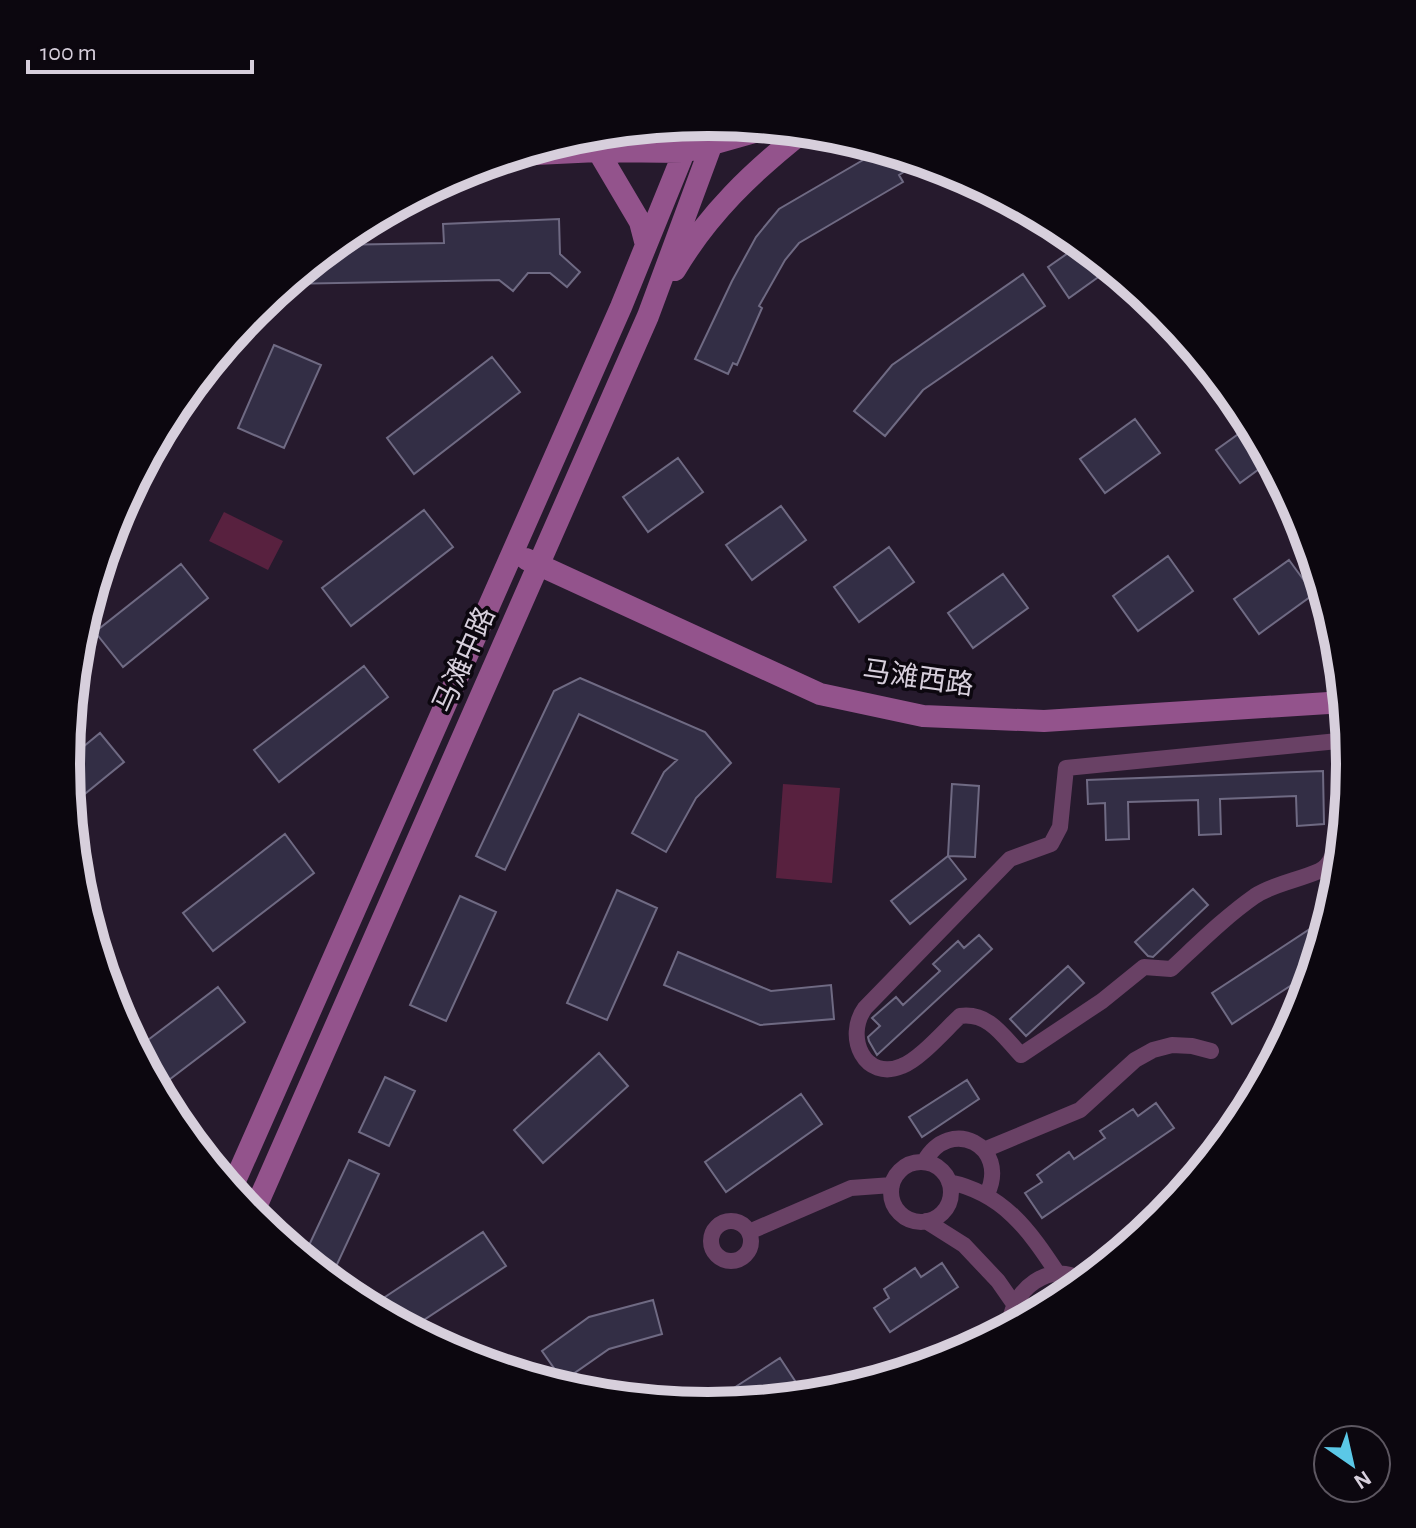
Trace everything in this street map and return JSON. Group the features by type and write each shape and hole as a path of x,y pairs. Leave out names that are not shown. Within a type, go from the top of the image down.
{"main road":[{"name":"马滩中路","path":"258,1202 648,316 711,146 712,136"},
{"name":"马滩中路","path":"236,1178 513,555 646,245 684,152 685,137"},
{"path":"711,146 731,137"},
{"path":"563,153 684,152 741,137"},
{"path":"648,316 687,249 717,210 757,168 791,141"},
{"path":"607,151 621,142"},
{"path":"607,151 640,222 646,245"},
{"name":"马滩西路","path":"513,555 540,564 820,694 923,716 1044,721 1333,703"}],"street":[{"path":"1328,861 1323,870 1257,894 1171,969 1144,967 1102,1001 1021,1055 987,1020 969,1015 960,1016 906,1065 895,1068 874,1065 858,1049 855,1028 865,1008 1010,859 1051,844 1060,827 1066,768 1335,741"},
{"path":"984,1150 1080,1110 1135,1060 1153,1050 1182,1045 1211,1051"},
{"path":"924,1162 939,1143 951,1139 974,1142 984,1150 993,1171 987,1194"},
{"path":"924,1162 939,1168 949,1182 947,1207 934,1218 909,1220 896,1209 892,1185 907,1165 924,1162"},
{"path":"949,1182 987,1194 1012,1214 1058,1274"},
{"path":"749,1232 851,1188 892,1185"},
{"path":"926,1221 964,1245 998,1281 1014,1304"},
{"path":"1010,1314 1014,1304 1032,1283 1058,1274 1071,1276"}],"shaded area":[{"path":"224,512 283,541 268,570 209,541"},
{"path":"783,784 840,788 832,883 776,878"}],"building":[{"path":"869,157 909,169 899,175 903,182 799,243 785,260 759,306 762,308 737,365 733,363 728,374 695,359 756,237 779,209"},
{"path":"559,219 560,254 580,272 567,287 550,273 528,273 513,291 499,280 304,284 355,245 444,243 443,224"},
{"path":"1070,252 1101,275 1069,298 1048,267"},
{"path":"1023,274 1045,306 923,390 885,436 854,411 892,365"},
{"path":"274,345 321,365 284,448 238,428"},
{"path":"492,357 520,392 414,474 387,438"},
{"path":"1135,419 1160,453 1105,493 1080,459"},
{"path":"1241,432 1261,467 1240,483 1216,450"},
{"path":"678,458 703,492 648,532 623,497"},
{"path":"781,506 806,540 752,580 726,545"},
{"path":"424,510 453,547 351,626 322,588"},
{"path":"889,547 914,582 859,622 834,587"},
{"path":"1168,556 1193,591 1138,631 1113,596"},
{"path":"1289,560 1313,595 1259,634 1234,599"},
{"path":"181,564 208,598 123,667 95,632"},
{"path":"1003,574 1028,608 973,648 948,613"},
{"path":"364,666 388,697 279,782 254,750"},
{"path":"580,678 705,732 731,763 696,798 666,852 632,833 664,772 677,760 579,714 505,870 476,856 554,691"},
{"path":"100,733 124,762 81,797 80,764 80,749"},
{"path":"1323,771 1324,824 1297,826 1296,796 1220,799 1221,834 1199,835 1198,800 1128,802 1129,839 1106,840 1105,803 1088,804 1087,780"},
{"path":"952,784 979,786 975,857 948,856"},
{"path":"285,834 314,873 213,951 183,913"},
{"path":"948,856 966,879 910,924 891,901"},
{"path":"1193,889 1208,905 1153,957 1148,956 1135,942"},
{"path":"617,890 657,908 607,1020 567,1003"},
{"path":"460,896 496,912 446,1021 410,1005"},
{"path":"1313,927 1314,929 1297,982 1232,1024 1212,993"},
{"path":"979,935 992,949 877,1055 868,1037 880,1026 872,1018 896,997 903,1005 940,971 933,964 958,941 964,948"},
{"path":"678,952 771,991 831,985 834,1019 760,1025 664,985"},
{"path":"1068,966 1084,983 1026,1036 1010,1019"},
{"path":"218,987 245,1022 166,1082 145,1042"},
{"path":"599,1053 628,1086 543,1163 514,1130"},
{"path":"385,1077 415,1091 389,1146 359,1132"},
{"path":"967,1080 979,1099 922,1137 909,1117"},
{"path":"801,1094 822,1124 726,1192 705,1162"},
{"path":"1156,1103 1174,1128 1042,1218 1025,1193 1042,1182 1037,1175 1069,1152 1074,1159 1105,1138 1100,1131 1133,1109 1138,1116"},
{"path":"349,1160 379,1174 335,1269 308,1247"},
{"path":"483,1232 506,1266 421,1322 381,1300"},
{"path":"942,1263 958,1287 890,1332 874,1308 889,1298 884,1289 915,1268 921,1277"},
{"path":"653,1300 662,1334 609,1349 569,1377 558,1374 542,1351 589,1317"},
{"path":"780,1358 798,1386 749,1391 728,1392"}]}
